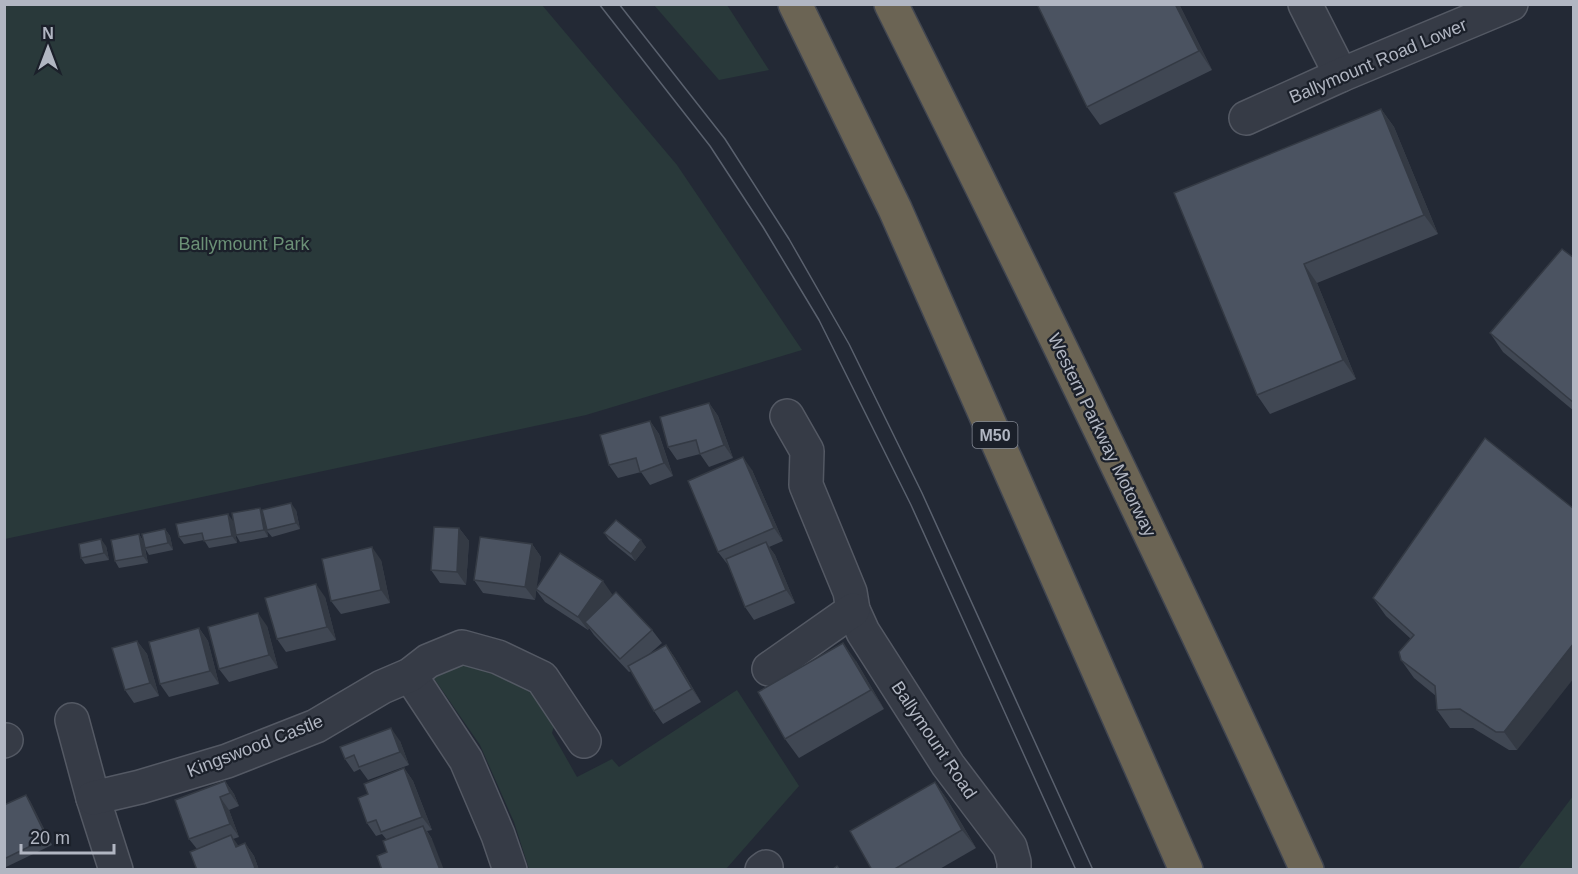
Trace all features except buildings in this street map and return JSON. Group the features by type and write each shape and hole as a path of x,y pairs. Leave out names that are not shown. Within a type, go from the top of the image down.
{"highway":[{"name":"M50","path":"795,4 895,209 1186,870"},
{"name":"Western Parkway Motorway","path":"891,4 1008,237 1237,717 1306,870"}],"street":[{"path":"1305,4 1341,75"},
{"name":"Ballymount Road Lower","path":"1246,118 1341,75 1511,4"},
{"name":"Ballymount Road","path":"787,416 807,451 806,485 850,592 853,610 863,632 948,765 1010,847 1014,870"},
{"path":"769,669 853,610"},
{"name":"Kingswood Castle","path":"93,798 140,787 227,761 316,726 382,687 410,675 428,661 462,647 498,657 542,678 585,741"},
{"path":"410,675 466,760 498,835 510,870"},
{"path":"72,720 93,798 116,870"}],"green space":[{"name":"Ballymount Park","path":"4,5 542,5 677,165 802,350 586,415 5,539"},
{"path":"654,5 727,5 769,70 719,80"},
{"path":"467,660 534,686 555,723 552,733 577,777 612,759 619,767 737,690 799,786 726,869 529,869 514,822 480,745 433,677 438,672"},
{"path":"1573,796 1573,869 1518,869"}],"tram line":[{"path":"599,4 710,146 763,227 819,320 911,505 1076,870"},
{"path":"619,4 725,139 789,239 849,344 922,493 1093,870"}]}
